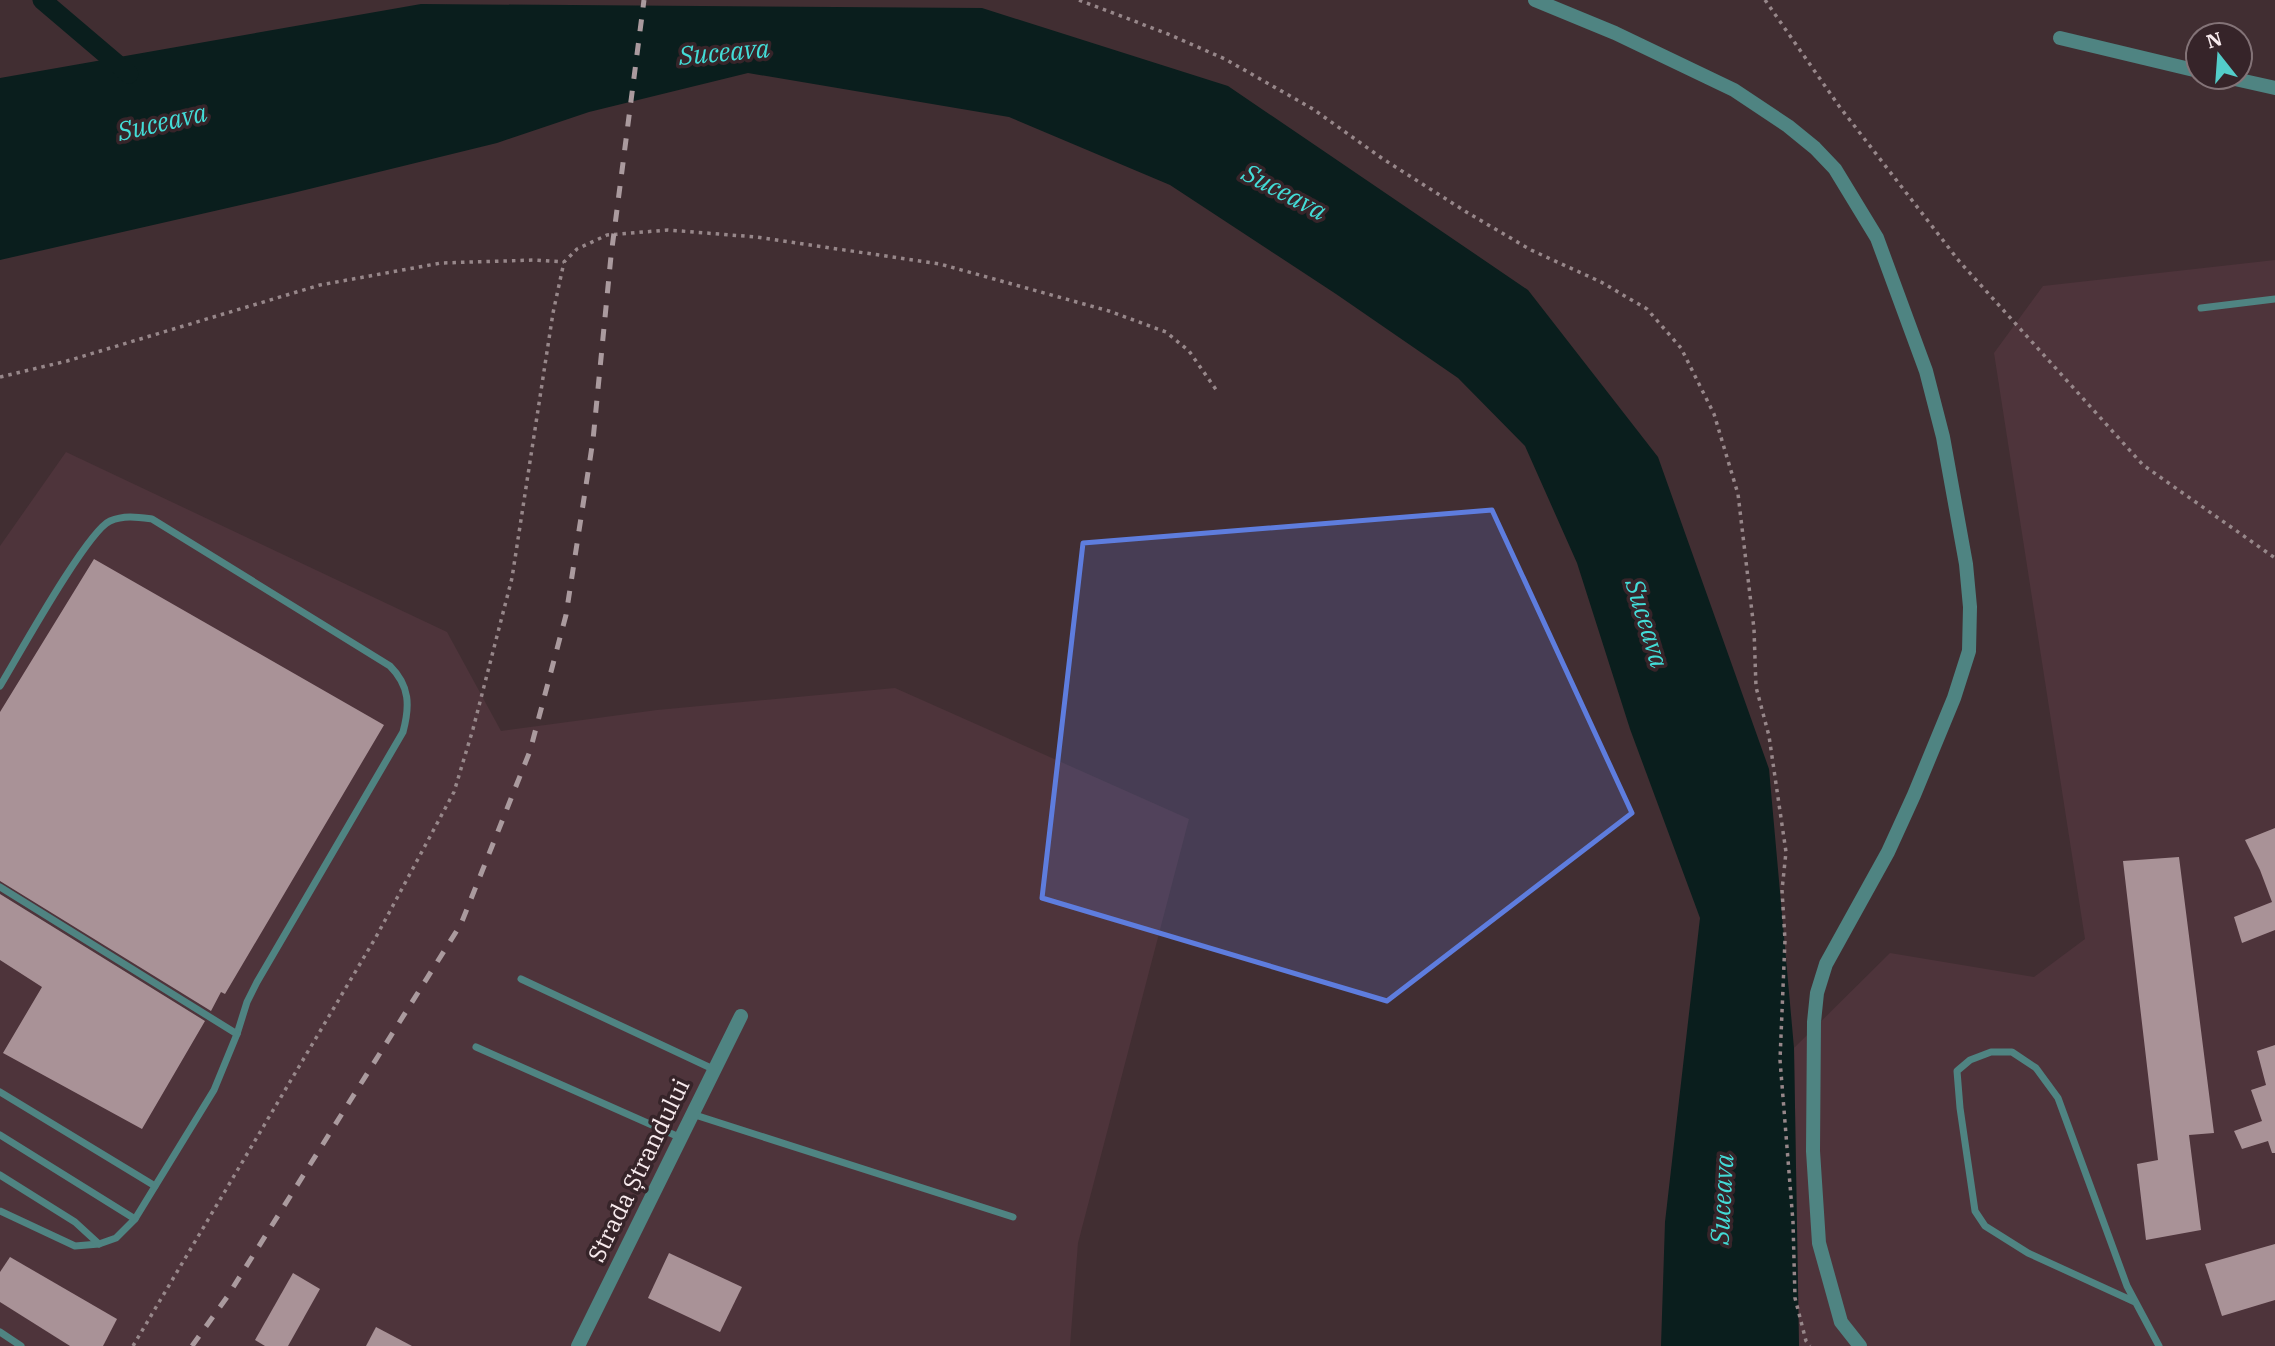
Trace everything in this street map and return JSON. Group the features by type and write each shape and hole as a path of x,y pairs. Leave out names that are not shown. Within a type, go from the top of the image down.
{"street":[{"path":"1535,0 1615,33 1734,90 1788,126 1829,162 1877,238 1926,371 1943,436 1966,564 1970,607 1969,651 1954,698 1888,852 1826,964 1817,993 1814,1022 1813,1151 1819,1242 1841,1322 1860,1346"},
{"path":"2060,38 2184,68"},
{"path":"2254,84 2275,89"},
{"name":"Strada Ștrandului","path":"578,1346 741,1016"}],"lane":[{"path":"2201,308 2275,299"},
{"path":"0,686 86,545 107,522 130,516 152,519 390,666 400,676 408,694 408,712 403,732 257,982 214,1090 135,1219 116,1238 99,1244 75,1246 0,1211"},
{"path":"0,887 237,1034"},
{"path":"521,979 713,1069"},
{"path":"476,1047 680,1137"},
{"path":"2136,1302 2028,1253 1985,1226 1975,1211 1960,1108 1958,1071 1970,1060 1992,1052 2012,1052 2036,1069 2058,1098 2127,1286 2136,1302 2159,1346"},
{"path":"0,1092 155,1186"},
{"path":"691,1114 1013,1217"},
{"path":"0,1135 135,1219"},
{"path":"0,1175 75,1222 99,1244"},
{"path":"0,1332 21,1346"}],"path":[{"path":"1079,0 1225,59 1313,108 1383,159 1468,214 1531,250 1601,282 1647,309 1681,348 1714,414 1738,494 1754,629 1756,687 1769,736 1786,852 1782,890 1785,940 1780,1060 1793,1222 1795,1298 1806,1341 1810,1346"},
{"path":"1765,0 1839,106 1959,261 2143,465 2275,558"},
{"path":"133,1346 376,937 454,792 513,578 553,313 564,262 577,249 607,235 668,230 756,237 940,264 1109,311 1166,332 1189,351 1217,391"},
{"path":"0,377 80,357 320,285 441,263 535,260 564,262"}],"highlighted area":[{"path":"1492,510 1632,813 1387,1001 1042,898 1083,543"}],"shaded area":[{"path":"2275,260 2275,1346 1799,1346 1794,1048 1890,953 2034,977 2085,939 1994,353 2043,286"},
{"path":"66,452 447,632 501,731 657,710 895,688 1189,819 1078,1243 1070,1346 0,1346 0,546"}],"water":[{"name":"Suceava","path":"421,4 982,8 1228,86 1528,290 1658,457 1769,769 1794,1048 1799,1346 1661,1346 1665,1222 1700,918 1630,729 1577,563 1525,446 1458,378 1170,185 1009,117 748,73 589,112 497,143 0,260 0,78"}],"building":[{"path":"94,559 384,725 225,994 221,992 211,1011 0,881 0,712"},
{"path":"2275,828 2275,930 2242,943 2234,917 2272,902 2245,840"},
{"path":"2179,857 2214,1133 2189,1135 2201,1230 2146,1240 2137,1164 2158,1160 2123,861"},
{"path":"0,894 205,1021 142,1129 3,1053 42,987 0,960"},
{"path":"2275,1045 2275,1153 2272,1153 2268,1141 2242,1149 2234,1131 2262,1121 2251,1090 2266,1085 2257,1051"},
{"path":"2275,1244 2275,1300 2222,1316 2205,1264"},
{"path":"669,1253 742,1287 720,1332 648,1298"},
{"path":"10,1257 117,1319 103,1346 70,1346 0,1302 0,1272"},
{"path":"293,1273 320,1289 288,1346 265,1346 255,1340"},
{"path":"376,1327 412,1346 366,1346"}],"waterway":[{"path":"42,0 129,74"}],"railway":[{"path":"192,1346 227,1297 461,924 530,751 566,615 593,440 611,256 644,0"}]}
